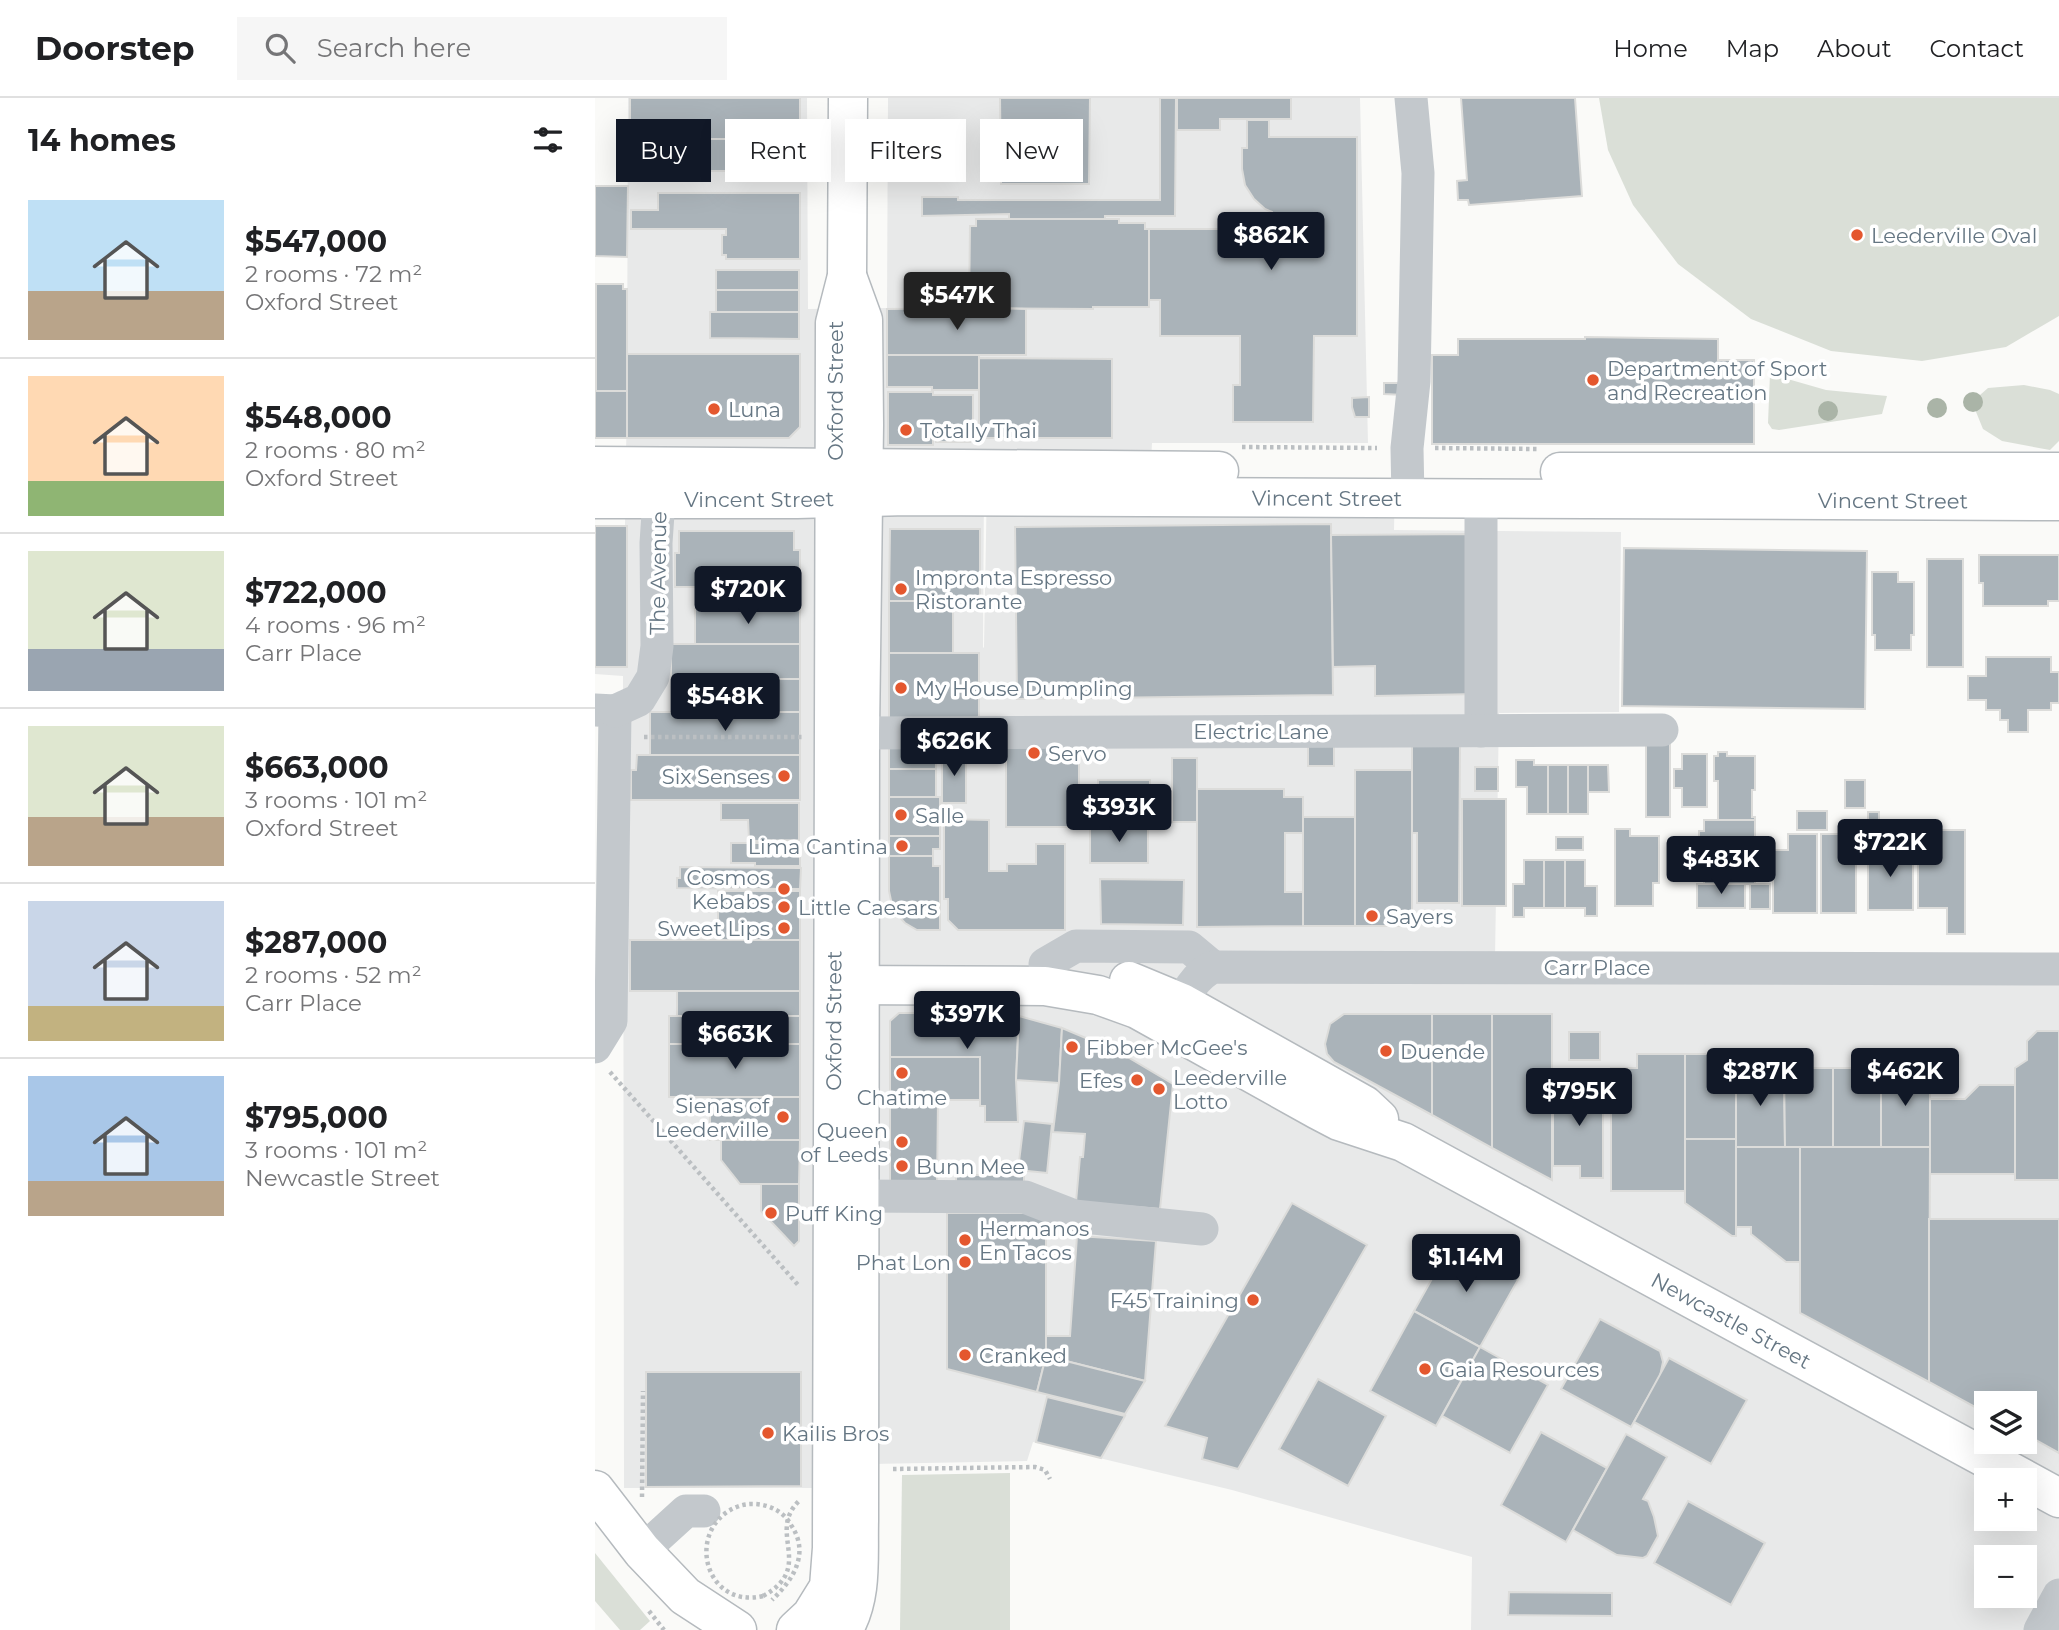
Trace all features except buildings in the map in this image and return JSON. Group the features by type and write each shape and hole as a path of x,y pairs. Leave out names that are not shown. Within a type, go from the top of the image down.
{"main road":[{"name":"Oxford Street","path":"843,1630 850,1618 858,1587 860,1196 846,974 860,733 849,483 835,323 847,276 848,98"},
{"name":"Vincent Street","path":"595,466 849,483 906,496 1408,473 1481,498 2059,501"},
{"name":"Vincent Street","path":"595,499 659,499 849,483 1408,473 2059,472"},
{"name":"Oxford Street","path":"796,1630 811,1616 829,1587 832,1548 846,974 849,483"},
{"name":"Newcastle Street","path":"846,974 1045,964 1104,973 1141,985 1176,1015 1364,1105 1403,1142 2059,1498"},
{"name":"Newcastle Street","path":"846,974 1045,986 1098,995 1137,1009 1176,1015"},
{"path":"595,1490 642,1551 685,1596 737,1630"},
{"path":"685,1596 705,1630"}],"street":[{"path":"1408,473 1414,381 1417,173 1411,98"},
{"path":"1481,498 1481,731"},
{"name":"The Avenue","path":"605,711 639,701 653,677 657,646 656,543 659,499"},
{"path":"601,1039 605,711"},
{"name":"Electric Lane","path":"860,733 1662,730"},
{"path":"1045,964 1076,946 1189,947 1213,967 1202,972 1191,985 1176,1015"},
{"name":"Carr Place","path":"1213,967 2059,969"},
{"path":"860,1196 1025,1197 1074,1216 1202,1229"},
{"path":"642,1551 686,1511 704,1511"},
{"path":"2040,1630 2059,1595"}],"path":[{"path":"1235,447 1408,473 1543,449"},
{"path":"650,737 800,737"},
{"path":"601,1039 800,1287"},
{"path":"642,1495 643,1391"},
{"path":"881,1470 1035,1467 1045,1470 1050,1479"},
{"path":"772,1600 793,1577 799,1563 800,1547 796,1531 788,1519 782,1514 776,1509 759,1504 744,1505 729,1510 717,1520 709,1534 706,1549 713,1579 724,1590 739,1597 751,1599 763,1596 775,1590 789,1568 791,1555 786,1533 787,1521 789,1513 797,1503"}],"shaded area":[{"path":"628,98 807,98 807,119 725,119 725,182 807,182 808,309 887,308 888,182 966,182 966,119 888,119 888,98 1360,98 1368,443 1152,443 1150,480 1395,481 1394,530 1621,532 1619,712 1499,713 1495,958 2059,964 2059,1630 1471,1630 1472,1557 1232,1490 1033,1442 1027,1461 818,1465 818,1488 624,1488 623,676 595,674 595,525 625,525 628,182 711,182 711,119 628,119","holes":["987,481 984,647 983,648 984,484"]},
{"name":"Leederville Oval","path":"1599,98 2059,98 2059,316 2006,347 1922,361 1831,351 1751,319 1678,264 1633,205 1608,150"},
{"path":"1770,374 1826,390 1887,396 1882,414 1772,429 1768,423"},
{"path":"2024,385 2059,394 2059,441 2050,450 2002,441 1983,429 1972,402 1988,388"},
{"path":"1010,1473 1010,1630 900,1630 902,1475"},
{"path":"595,1553 650,1621 640,1630 620,1630 595,1601"}],"place":[{"name":"Leederville Oval","path":"1857,235"},
{"name":"Department of Sport and Recreation","path":"1593,380"},
{"name":"Luna","path":"714,409"},
{"name":"Totally Thai","path":"906,430"},
{"name":"Impronta Espresso Ristorante","path":"901,589"},
{"name":"My House Dumpling","path":"901,688"},
{"name":"Servo","path":"1034,753"},
{"name":"Six Senses","path":"784,776"},
{"name":"Salle","path":"901,815"},
{"name":"Lima Cantina","path":"902,846"},
{"name":"Cosmos Kebabs","path":"784,889"},
{"name":"Little Caesars","path":"784,907"},
{"name":"Sayers","path":"1372,916"},
{"name":"Sweet Lips","path":"784,928"},
{"name":"Fibber McGee's","path":"1072,1047"},
{"name":"Duende","path":"1386,1051"},
{"name":"Chatime","path":"902,1073"},
{"name":"Efes","path":"1137,1080"},
{"name":"Leederville Lotto","path":"1159,1089"},
{"name":"Sienas of Leederville","path":"783,1117"},
{"name":"Queen of Leeds","path":"902,1142"},
{"name":"Bunn Mee","path":"902,1166"},
{"name":"Puff King","path":"771,1213"},
{"name":"Hermanos En Tacos","path":"965,1240"},
{"name":"Phat Lon","path":"965,1262"},
{"name":"F45 Training","path":"1253,1300"},
{"name":"Cranked","path":"965,1355"},
{"name":"Gaia Resources","path":"1425,1369"},
{"name":"Kailis Bros","path":"768,1433"}]}
